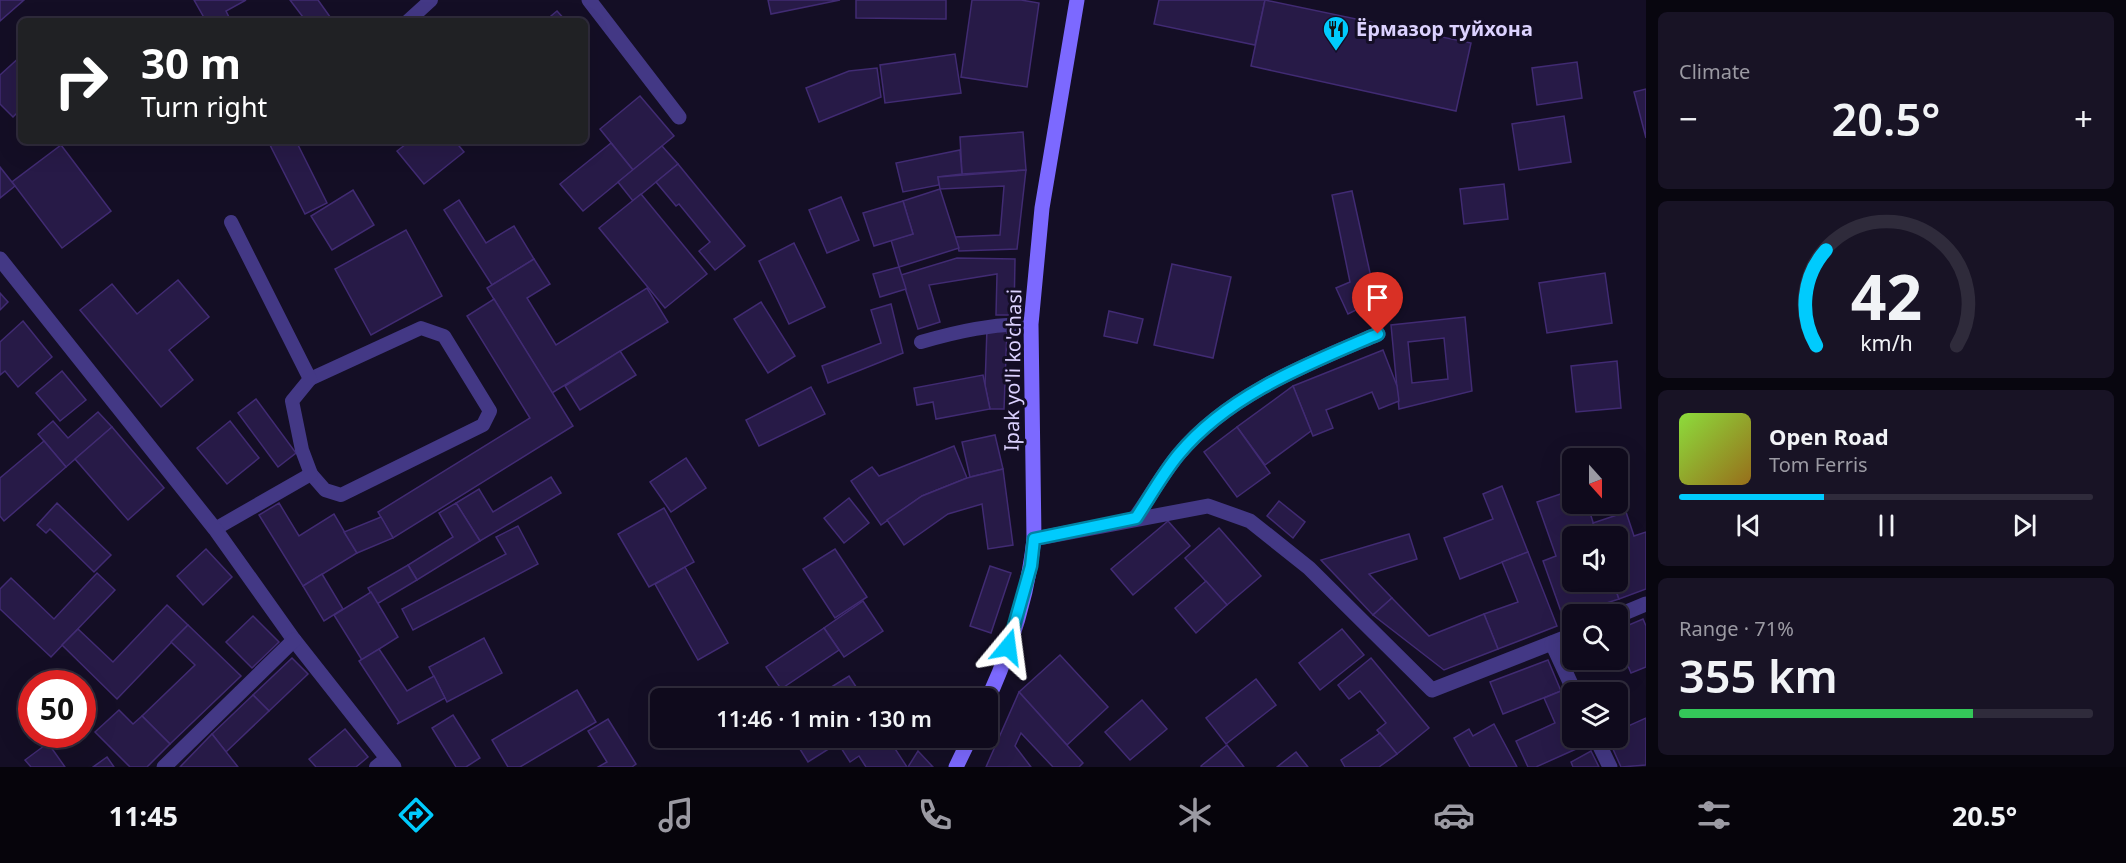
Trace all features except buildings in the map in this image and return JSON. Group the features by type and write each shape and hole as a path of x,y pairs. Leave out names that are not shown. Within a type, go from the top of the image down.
{"main road":[{"name":"Ipak yo'li ko'chasi","path":"993,688 1003,668 1031,566 1034,539 1031,324 1042,208 1077,0"},
{"path":"956,767 965,748"}],"street":[{"path":"589,0 679,117"},
{"path":"0,259 215,529 386,764"},
{"path":"1136,518 1179,453 1220,414 1297,369 1378,334"},
{"path":"1034,539 1208,506 1250,521 1309,568 1432,690 1562,639"},
{"path":"1628,611 1646,604"},
{"path":"164,767 294,640"},
{"path":"1552,643 1570,682"},
{"path":"1601,748 1610,767"}],"lane":[{"path":"411,18 431,0"},
{"path":"231,222 310,380"},
{"path":"921,342 974,327 1031,324"},
{"path":"421,328 444,336 490,411 483,425 341,495 325,490 311,474 302,450 292,401 310,380 421,328"},
{"path":"215,529 311,474"}],"place":[{"name":"Ёрмазор туйхона","path":"1336,52"}],"route":[{"path":"1008,647 1031,566 1034,539 1136,518 1179,453 1220,414 1297,369 1378,334"}]}
